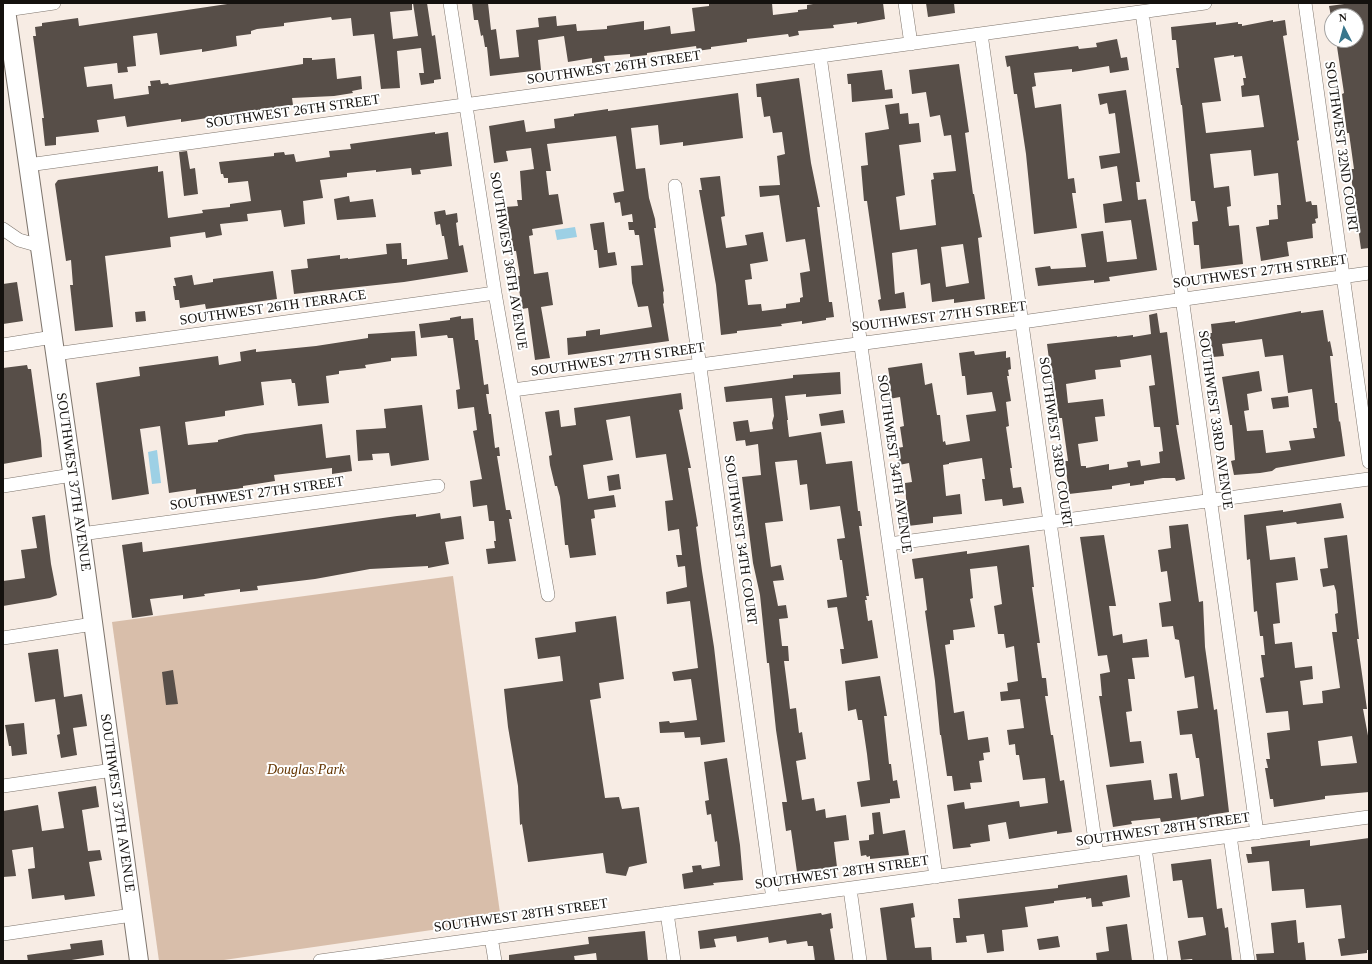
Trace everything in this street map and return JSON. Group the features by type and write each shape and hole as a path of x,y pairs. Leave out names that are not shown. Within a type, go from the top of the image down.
{"main road":[{"name":"SOUTHWEST 37TH AVENUE","path":"6,6 56,354 139,961"}],"street":[{"path":"6,6 54,3"},
{"name":"SOUTHWEST 36TH AVENUE","path":"450,3 512,390 548,595"},
{"path":"905,3 911,44"},
{"name":"SOUTHWEST 26TH STREET","path":"28,165 1205,3"},
{"name":"SOUTHWEST 32ND COURT","path":"1305,3 1369,462"},
{"name":"SOUTHWEST 33RD AVENUE","path":"1142,12 1257,833"},
{"name":"SOUTHWEST 33RD COURT","path":"982,34 1097,855"},
{"name":"SOUTHWEST 34TH AVENUE","path":"820,56 936,877"},
{"name":"SOUTHWEST 34TH COURT","path":"675,186 773,899"},
{"path":"3,229 19,240 40,246"},
{"name":"SOUTHWEST 27TH STREET","path":"512,390 1022,322 1369,273"},
{"name":"SOUTHWEST 26TH TERRACE","path":"56,354 496,293"},
{"path":"3,344 53,337"},
{"path":"3,486 72,475"},
{"path":"889,544 1369,479"},
{"name":"SOUTHWEST 27TH STREET","path":"81,534 438,486"},
{"path":"3,638 93,624"},
{"path":"3,786 113,770"},
{"name":"SOUTHWEST 28TH STREET","path":"320,961 1369,817"},
{"path":"1230,836 1248,961"},
{"path":"1145,848 1161,961"},
{"path":"850,889 860,961"},
{"path":"667,913 674,961"},
{"path":"3,934 132,915"},
{"path":"491,937 495,961"}],"green space":[{"name":"Douglas Park","path":"453,576 501,920 217,961 159,961 112,622"}],"water":[{"path":"575,227 577,237 557,240 555,230"},
{"path":"157,450 161,483 152,484 148,452"}],"building":[{"path":"234,3 412,3 412,10 390,12 393,39 418,36 413,3 427,3 432,36 435,35 441,79 434,80 434,83 421,85 419,73 424,73 421,48 397,51 400,88 381,89 374,34 353,36 351,18 332,20 331,17 284,23 284,26 257,29 251,31 251,34 236,36 237,46 202,52 202,49 160,55 157,33 133,36 136,66 127,67 128,72 118,73 117,63 84,67 87,87 112,84 114,99 149,94 148,86 151,86 150,81 160,80 161,84 168,83 169,85 303,64 303,58 312,58 312,60 335,58 337,79 361,76 362,89 352,91 353,93 334,96 292,98 293,105 181,122 181,119 127,127 125,116 97,120 99,132 56,137 56,145 45,146 42,118 44,118 33,36 36,36 35,27 42,26 42,23 78,18 79,26"},
{"path":"472,3 488,3 491,30 496,29 500,59 519,57 516,30 539,27 538,18 556,16 557,26 576,24 577,31 607,29 607,26 644,21 644,30 670,26 671,34 695,31 692,8 709,6 709,3 772,3 773,15 798,12 798,10 807,9 807,5 819,3 883,3 885,19 857,24 857,22 833,25 834,28 798,31 799,35 789,37 788,34 747,39 747,42 711,47 711,49 697,51 696,46 630,57 630,54 604,56 605,61 592,63 592,58 568,62 564,36 538,40 541,70 490,76 487,47 485,47 483,35 481,36 478,20 474,20"},
{"path":"926,3 954,3 955,13 928,17"},
{"path":"1352,3 1369,3 1369,248 1361,249 1350,169 1354,169 1349,133 1347,133 1342,94 1344,93 1337,48 1364,48 1364,8 1329,8 1329,6"},
{"path":"1273,20 1273,22 1285,20 1287,35 1283,36 1299,140 1297,141 1306,202 1311,201 1312,205 1317,205 1318,218 1315,219 1316,223 1312,224 1313,238 1287,242 1289,256 1261,261 1256,227 1269,225 1269,220 1278,219 1277,205 1281,205 1278,173 1254,176 1251,150 1210,154 1214,188 1229,186 1231,206 1227,207 1229,226 1239,225 1243,264 1201,269 1199,245 1194,245 1192,222 1198,221 1195,201 1191,201 1182,105 1176,68 1179,68 1176,40 1172,40 1171,27 1216,22 1216,25 1238,22 1238,24 1242,24 1242,26","holes":["1234,55 1234,57 1242,56 1246,78 1243,78 1244,85 1241,86 1242,97 1259,95 1264,127 1206,133 1202,103 1221,101 1214,58"]},
{"path":"1117,39 1121,58 1127,57 1129,70 1110,73 1109,66 1072,72 1072,69 1034,73 1036,86 1032,87 1035,108 1061,104 1068,179 1074,178 1076,193 1072,193 1077,228 1034,234 1026,154 1017,94 1014,94 1010,66 1007,67 1005,56 1078,46 1079,49 1097,47 1096,43"},
{"path":"959,64 969,132 965,133 973,194 982,237 978,238 985,299 954,303 954,299 932,302 930,283 921,285 917,249 892,253 895,294 904,292 906,308 880,311 878,300 881,299 867,201 864,201 861,166 868,165 865,133 889,129 885,105 899,103 900,114 908,113 909,124 919,123 921,142 899,145 905,195 896,197 900,230 936,225 931,180 934,179 933,173 956,171 951,135 944,136 940,115 930,117 926,92 912,94 909,70","holes":["963,244 969,283 946,287 941,247"]},
{"path":"882,70 885,90 892,89 893,98 852,102 851,84 848,84 847,74"},
{"path":"799,78 811,163 820,207 817,207 829,302 832,302 834,317 826,318 826,320 802,324 802,321 781,324 782,326 737,331 737,333 721,335 716,285 699,190 702,190 700,178 720,176 725,216 721,217 726,248 747,245 745,235 763,232 768,261 750,264 752,279 745,280 748,305 761,304 762,311 786,308 786,304 800,302 800,298 803,297 800,273 810,271 805,239 786,242 779,195 760,197 759,186 780,185 777,156 785,154 782,132 773,133 770,116 764,117 761,97 757,97 756,84"},
{"path":"1126,90 1140,182 1136,182 1138,200 1146,199 1157,270 1109,277 1110,281 1094,283 1094,280 1038,286 1035,268 1050,266 1051,269 1086,267 1081,234 1103,231 1107,262 1137,259 1131,220 1105,223 1103,204 1122,201 1117,166 1101,169 1099,156 1120,153 1115,113 1109,114 1107,103 1100,105 1098,94"},
{"path":"738,93 743,138 683,146 683,142 660,145 658,125 631,128 636,169 645,168 649,198 655,219 656,228 654,228 664,291 663,304 669,341 568,355 567,338 586,336 586,331 600,329 600,335 652,327 648,306 638,307 632,283 631,266 643,265 639,235 635,235 634,230 629,230 628,222 633,222 632,214 622,216 620,202 615,203 613,193 624,191 616,136 547,144 551,171 546,171 549,195 558,194 563,224 532,229 533,235 529,236 534,274 548,272 553,305 541,307 550,358 535,360 528,308 522,309 517,276 520,276 516,251 513,251 512,240 509,240 505,207 518,206 517,200 522,200 520,171 534,169 531,148 506,151 508,161 494,163 489,126 524,120 526,132 555,128 554,119 574,116 574,114 608,109 608,111"},
{"path":"435,132 435,134 448,132 452,166 420,170 421,174 412,175 411,168 376,172 376,170 347,173 347,177 320,180 323,198 303,201 305,224 284,227 281,210 247,214 248,221 220,224 222,235 206,238 205,232 170,237 171,247 105,256 113,327 75,331 70,285 73,285 71,260 66,261 55,184 58,180 158,166 158,172 163,171 168,218 203,213 202,210 230,207 230,204 251,201 248,181 228,183 228,178 224,178 223,174 221,174 219,162 274,156 274,153 284,152 285,155 294,154 296,162 330,157 329,151 351,149 350,144"},
{"path":"187,151 190,169 195,168 198,194 184,196 179,152"},
{"path":"349,196 350,202 373,199 376,217 337,220 334,199"},
{"path":"445,210 446,215 457,213 458,222 456,223 459,246 463,245 468,272 404,282 294,294 291,270 308,268 307,259 340,255 340,259 348,259 387,254 386,244 401,243 402,259 407,259 407,265 448,259 444,236 442,236 440,224 436,225 434,212"},
{"path":"604,222 608,253 615,252 617,265 599,268 597,250 594,250 590,224"},
{"path":"273,271 277,299 206,309 205,304 180,308 179,300 175,300 173,286 176,286 174,278 192,275 194,285 213,282 213,279"},
{"path":"17,282 23,321 3,324 3,284"},
{"path":"1323,310 1328,342 1330,341 1333,356 1330,356 1335,403 1337,403 1345,456 1276,468 1272,471 1234,475 1231,461 1235,460 1232,425 1230,425 1222,377 1259,371 1262,391 1247,394 1249,410 1244,411 1247,431 1263,430 1266,453 1291,450 1289,441 1315,438 1313,428 1317,428 1312,389 1288,393 1283,355 1265,357 1262,339 1222,344 1224,356 1213,357 1209,333 1212,333 1211,324 1235,321 1235,323 1301,311 1301,313"},
{"path":"145,311 146,321 136,322 135,312"},
{"path":"1157,313 1160,333 1167,332 1179,425 1176,425 1185,479 1176,481 1175,478 1163,478 1144,481 1144,484 1130,486 1130,483 1112,486 1112,489 1069,494 1065,461 1068,461 1062,418 1059,418 1047,344 1117,336 1133,335 1133,337 1151,334 1149,315","holes":["1151,355 1155,385 1149,386 1154,427 1160,427 1163,451 1159,452 1160,463 1141,466 1140,460 1127,462 1128,467 1109,470 1109,464 1086,468 1086,466 1081,466 1078,444 1098,441 1095,417 1105,416 1103,399 1068,403 1066,384 1096,379 1095,370 1121,367 1120,360"]},
{"path":"461,316 461,319 473,318 475,340 478,340 484,385 488,384 489,394 486,394 489,414 491,414 495,448 499,447 500,456 497,456 506,510 510,510 512,519 509,519 516,561 488,564 486,549 495,548 494,541 496,541 494,521 489,521 487,505 473,507 470,481 482,479 473,431 477,430 474,407 458,409 456,390 460,389 453,338 448,338 447,335 421,338 419,324 450,320 450,318"},
{"path":"415,331 417,356 391,358 391,361 365,365 366,368 339,371 339,374 326,376 329,403 298,406 295,383 292,383 291,379 261,382 264,405 225,411 225,416 185,422 188,445 218,442 218,440 245,434 322,424 326,458 350,455 352,471 332,474 332,468 274,475 275,481 243,486 243,488 196,494 196,489 169,493 160,426 140,429 149,494 112,500 96,383 140,376 139,367 218,356 219,365 241,361 240,352 256,349 256,352 316,346 368,338 368,334"},
{"path":"974,351 975,355 1006,351 1006,358 1010,357 1011,369 1008,370 1009,376 1007,376 1011,401 1006,402 1009,426 1006,427 1012,468 1010,468 1013,488 1021,487 1024,503 1003,506 1002,499 985,501 982,479 985,479 982,458 949,463 943,465 946,496 960,494 962,514 933,517 933,523 908,526 905,483 912,482 909,463 899,465 897,448 903,447 900,427 904,426 900,397 889,399 887,381 890,380 888,368 922,363 925,385 932,383 937,415 940,415 943,442 945,441 946,445 970,441 966,415 996,411 992,392 967,395 965,376 962,376 959,353"},
{"path":"27,365 28,369 31,369 42,457 3,464 3,368"},
{"path":"840,372 841,394 806,397 806,394 785,396 789,437 821,432 826,464 852,461 858,511 860,511 862,526 859,526 869,596 866,596 867,600 865,600 868,621 872,620 878,658 842,664 840,649 844,649 837,607 828,608 827,600 847,597 842,560 840,560 837,539 845,538 840,506 810,510 807,484 800,485 797,460 775,462 783,521 765,523 771,567 781,565 784,580 773,581 778,606 786,605 788,618 779,619 782,646 788,646 789,661 784,661 790,709 796,708 799,733 802,732 806,759 796,761 802,800 814,798 816,811 825,809 826,818 846,815 849,840 834,842 837,867 797,872 791,830 786,831 782,802 787,802 776,730 769,663 767,663 760,595 753,563 742,477 761,475 758,444 746,446 745,440 736,441 733,422 748,420 750,432 773,429 772,423 774,416 772,398 726,402 724,387 793,378 793,375"},
{"path":"681,393 683,409 679,410 691,468 688,468 698,526 696,527 714,647 725,742 701,745 700,737 685,738 684,732 660,733 659,722 669,721 670,723 697,720 691,679 674,681 672,672 698,668 690,601 667,604 666,592 687,587 685,566 678,567 676,555 682,555 679,529 668,531 665,501 673,500 666,454 636,458 630,416 606,420 613,460 583,465 588,499 614,495 616,507 594,510 595,518 591,519 596,555 570,558 568,545 565,545 560,497 557,486 555,486 550,465 549,456 552,455 545,412 559,410 561,427 576,425 574,408"},
{"path":"1288,396 1289,407 1273,409 1271,398"},
{"path":"422,405 429,460 391,466 389,453 372,454 373,460 358,461 356,430 386,428 384,409"},
{"path":"843,410 845,423 821,426 819,414"},
{"path":"619,474 621,489 609,491 607,476"},
{"path":"1341,503 1344,518 1266,526 1270,560 1295,557 1298,580 1276,583 1280,623 1273,624 1275,644 1292,642 1295,668 1312,666 1313,679 1300,681 1303,705 1323,703 1322,691 1340,688 1332,632 1337,632 1335,614 1338,613 1336,591 1334,585 1323,587 1320,569 1328,568 1324,538 1347,535 1359,639 1357,639 1367,709 1363,709 1369,741 1369,792 1325,796 1325,799 1274,807 1273,799 1270,799 1265,768 1268,768 1266,759 1270,759 1267,733 1290,730 1288,711 1266,713 1260,678 1264,677 1261,655 1265,655 1263,636 1260,636 1257,611 1254,612 1250,559 1247,560 1244,515 1283,510 1283,512","holes":["1352,736 1357,763 1321,766 1318,741"]},
{"path":"440,513 441,519 461,516 464,539 445,542 449,564 428,568 428,566 370,569 315,579 257,586 258,590 240,592 240,589 204,594 205,596 183,599 183,595 150,599 153,615 132,618 122,545 142,542 143,552 397,516 416,514 416,517"},
{"path":"45,515 51,564 57,595 50,598 3,606 3,581 25,578 21,550 37,548 32,517"},
{"path":"1188,524 1199,602 1203,601 1205,647 1214,710 1217,709 1229,812 1209,815 1210,819 1198,821 1197,817 1161,822 1160,818 1131,821 1132,824 1113,827 1106,785 1151,780 1154,800 1172,798 1169,774 1177,773 1181,800 1204,796 1199,758 1196,758 1192,734 1180,735 1177,711 1198,708 1194,676 1185,678 1179,640 1175,639 1173,626 1162,627 1159,603 1171,601 1167,571 1161,572 1158,550 1171,548 1169,526"},
{"path":"1104,535 1116,606 1109,606 1113,636 1122,634 1123,643 1147,639 1149,657 1132,658 1135,679 1128,679 1132,711 1126,712 1130,742 1141,741 1144,763 1110,767 1099,696 1102,696 1100,674 1110,672 1107,655 1098,656 1080,537"},
{"path":"1029,545 1034,587 1032,587 1040,643 1037,643 1042,678 1046,678 1048,696 1045,696 1051,735 1053,735 1060,781 1064,780 1072,832 1057,834 1057,831 1009,839 1006,822 988,825 990,841 970,844 971,847 953,849 947,805 964,802 965,809 1019,801 1020,807 1048,803 1045,778 1023,780 1019,755 1016,755 1015,744 1009,745 1007,730 1024,728 1020,699 1001,701 1000,692 1008,691 1007,683 1018,681 1014,646 1006,648 1004,634 998,634 994,606 1002,604 997,566 970,569 973,598 970,599 975,627 953,630 954,640 950,640 950,644 945,645 954,713 964,711 968,740 988,737 990,752 983,753 984,760 979,761 982,782 970,783 971,789 954,791 952,776 947,776 940,735 935,681 925,611 927,610 923,578 915,579 912,559 967,551 967,554"},
{"path":"616,616 624,679 599,683 601,698 590,700 605,798 619,797 622,809 639,807 647,863 629,867 626,876 606,873 603,853 528,862 522,824 520,825 518,786 508,727 504,689 563,681 560,656 538,659 535,638 576,632 575,622"},
{"path":"58,649 64,697 82,694 87,726 73,728 77,755 61,758 57,735 60,734 55,699 35,702 28,653"},
{"path":"173,670 178,704 166,705 162,672"},
{"path":"880,676 887,716 884,716 889,764 891,764 893,781 897,780 900,798 890,799 890,803 861,807 857,782 870,780 867,754 862,720 858,720 856,709 848,711 845,681"},
{"path":"24,723 27,754 12,756 11,746 9,746 5,725"},
{"path":"727,758 740,845 743,880 713,883 714,885 684,889 682,874 693,872 692,866 701,865 702,869 720,866 717,841 715,842 711,814 707,815 705,801 709,800 704,762"},
{"path":"96,786 99,807 82,810 88,851 100,850 102,860 89,862 95,896 65,900 64,895 32,899 28,869 35,868 33,847 12,850 16,876 3,877 3,811 38,805 42,831 64,828 58,792"},
{"path":"880,812 883,834 905,830 909,855 870,859 870,856 861,856 859,841 869,840 869,835 874,834 872,813"},
{"path":"1369,838 1369,950 1367,950 1367,953 1341,956 1338,939 1345,938 1341,905 1306,908 1304,889 1272,891 1269,861 1248,863 1246,854 1252,854 1251,847 1310,840 1310,846"},
{"path":"1211,859 1217,909 1222,908 1225,928 1228,927 1232,961 1193,961 1192,959 1181,960 1178,941 1206,935 1203,917 1188,918 1182,880 1173,881 1171,864"},
{"path":"1127,875 1130,897 1102,902 1103,906 1092,907 1091,898 1086,899 1086,897 1054,901 1054,903 1025,907 1028,927 1002,930 1004,951 987,953 984,934 966,936 967,942 956,943 953,918 960,918 958,899 1058,888 1058,885"},
{"path":"913,903 915,917 911,918 915,948 931,947 932,961 887,961 880,908"},
{"path":"821,913 822,915 831,913 833,928 830,929 835,961 815,961 813,946 808,946 807,941 787,944 786,940 769,943 768,937 737,942 736,936 714,939 716,947 700,949 698,931"},
{"path":"1296,920 1298,943 1304,942 1306,961 1257,961 1256,954 1274,953 1271,923"},
{"path":"1127,924 1132,961 1097,961 1096,953 1109,951 1106,927"},
{"path":"645,931 648,961 597,961 596,953 574,956 575,961 509,961 509,955 589,944 588,937"},
{"path":"1058,936 1060,947 1039,950 1037,939"},
{"path":"102,940 104,955 65,961 28,961 27,955 71,949 70,944"}]}
